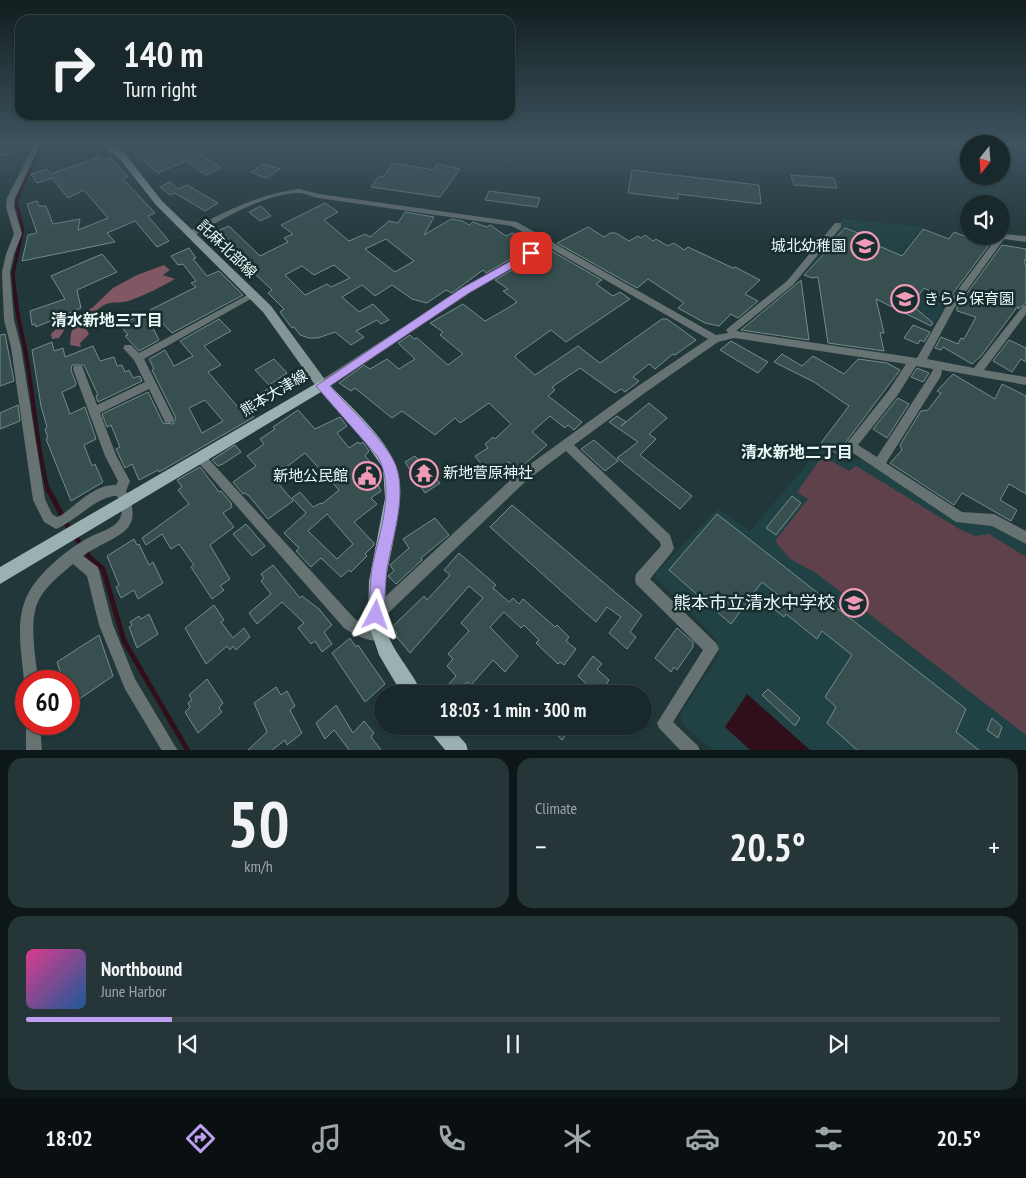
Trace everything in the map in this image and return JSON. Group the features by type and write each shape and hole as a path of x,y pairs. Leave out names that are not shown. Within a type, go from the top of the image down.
{"main road":[{"name":"託麻北部線","path":"140,178 159,202 254,295 289,338 322,386"},
{"name":"熊本大津線","path":"0,576 123,497 201,458 322,386 382,453 390,467 393,487 390,519 379,570 376,615 379,634 407,685"},
{"path":"446,735 459,750"}],"street":[{"path":"21,178 10,207 18,234 10,254 6,279 9,320 17,355 39,500 48,518 56,523 65,520 100,494 112,489 123,497"},
{"path":"191,234 213,220 246,206 289,192 301,191 318,196 514,224 715,339"},
{"path":"734,336 731,330 790,283 838,225"},
{"path":"923,363 922,359 951,305 1002,236 1026,238"},
{"path":"322,386 465,290 548,243"},
{"path":"138,358 254,295"},
{"path":"977,371 1026,308"},
{"path":"376,615 522,477 715,339 734,336 977,371 1026,381"},
{"path":"128,348 138,358 169,419"},
{"path":"910,361 911,365 893,393 851,446 960,518 994,520 1026,538"},
{"path":"878,465 937,373 938,365"},
{"path":"30,670 28,616 31,601 40,587 73,556 90,543 111,534 123,525 128,516 123,497 124,481 111,456 78,369"},
{"path":"95,411 150,384"},
{"path":"566,444 666,539 668,548 641,579 712,648 664,723 693,750"},
{"path":"201,458 349,623 361,631 379,634"},
{"path":"73,556 93,572 106,625 130,684 171,750"},
{"path":"33,735 34,750"}],"shaded area":[{"name":"城北幼稚園","path":"844,219 922,227 885,276 942,303 945,307 931,327 807,266 842,225 839,223"},
{"path":"164,265 170,270 163,275 175,279 136,298 125,302 104,305 94,313 97,318 86,328 89,334 80,343 81,347 70,345 71,333 75,325 67,326 59,338 52,339 51,334 57,328 57,324 92,308 113,288 137,275"},
{"name":"熊本市立清水中学校","path":"821,448 848,464 855,459 862,460 962,522 989,523 1026,545 1026,750 712,750 684,726 680,714 718,657 719,647 716,639 656,578 656,573 718,508 750,531"},
{"path":"821,458 826,458 849,471 856,466 961,530 975,536 989,534 1026,557 1026,735 816,573 790,559 775,541 808,499 797,492"},
{"path":"747,694 810,750 750,750 725,727"}],"building":[{"path":"34,178 52,178 37,183"},
{"path":"52,178 126,178 123,179 155,213 148,216 169,241 157,247 135,221 107,233 115,242 22,261 28,235 37,233 27,204 37,201 39,206 46,206 53,224 80,219 78,230 108,218 84,190 68,198"},
{"path":"378,178 454,178 440,197 371,187"},
{"path":"631,178 700,178 759,185 761,204 678,194 678,199 628,193"},
{"path":"792,178 834,178 837,188 794,185"},
{"path":"170,182 178,189 187,185 218,203 205,211 175,193 170,195 160,187"},
{"path":"489,191 540,198 537,207 485,200"},
{"path":"325,203 338,212 324,220 349,241 365,234 370,237 389,221 398,223 405,212 434,217 424,235 451,219 462,221 469,225 473,222 487,227 490,225 506,236 512,233 537,244 486,273 483,270 452,293 446,290 427,303 412,299 392,285 375,296 362,285 342,297 359,312 373,304 389,320 381,324 377,320 356,331 364,337 351,345 335,332 318,338 300,335 280,312 284,309 268,293 272,290 253,272 248,274 240,267 244,265 210,234 229,226 260,256 288,242 284,238 293,234 281,225","holes":["386,239 414,261 395,272 365,249","334,265 350,278 331,287 327,284 305,295 285,275 302,266 314,275"]},
{"path":"261,206 271,216 260,221 249,212"},
{"path":"588,227 604,237 610,233 616,233 629,241 638,236 641,238 645,235 653,241 656,239 668,246 674,243 684,250 688,247 733,268 735,267 760,280 745,294 758,301 738,318 731,314 719,326 705,323 678,308 684,303 648,279 637,288 557,243"},
{"path":"845,228 858,233 856,236 902,256 923,229 949,239 954,232 960,234 960,245 989,245 948,300 924,288 916,299 917,302 914,307 933,323 931,326 876,299 884,333 880,333 884,351 828,343 818,277 812,278 804,275 827,251 824,250"},
{"path":"1002,245 1026,249 1026,260 1024,260 1026,267 1026,303 1018,309 1018,306 981,356 972,364 943,347 941,350 935,348 941,337 958,344 961,338 964,339 976,317 957,311 957,307"},
{"path":"189,248 196,258 193,259 207,276 219,271 243,295 172,333 150,310 196,287 191,283 196,281 183,264 178,265 171,256"},
{"path":"548,249 602,280 596,284 613,296 620,292 630,299 566,342 551,330 516,355 515,357 535,375 578,346 600,363 662,319 667,319 696,340 675,355 673,354 655,369 649,364 633,377 639,381 625,392 621,389 615,393 580,368 552,387 555,390 548,396 582,422 574,430 568,425 565,428 550,416 532,432 547,445 519,469 508,462 488,473 475,456 488,448 485,444 493,437 495,439 511,424 489,403 460,423 455,418 435,435 402,411 392,418 355,388 351,391 339,383 364,365 370,369 387,359 399,369 415,359 398,343 410,335 414,339 417,338 448,365 463,354 440,335 443,332 430,323 463,304 485,321 508,308 517,302 503,291 508,289 495,280"},
{"path":"102,254 117,272 77,290 81,308 36,327 35,324 32,325 30,311 65,299 51,276"},
{"path":"801,280 809,340 741,330 794,286"},
{"path":"145,313 159,340 139,351 125,336 128,335 120,325"},
{"path":"219,319 231,331 204,346 221,365 208,372 242,412 246,409 254,417 159,472 158,470 139,480 132,464 125,468 116,449 120,447 111,425 107,427 102,414 148,392 163,423 173,424 176,418 152,370 154,369 149,359 165,350 174,366 193,356 180,341","holes":["205,400 223,421 202,433 189,408"]},
{"path":"913,325 930,332 924,342 920,340 918,344 904,338"},
{"path":"5,334 14,381 0,386 0,335"},
{"path":"1009,340 1026,348 1026,362 1021,359 1012,372 993,361"},
{"path":"731,341 768,362 758,373 720,350"},
{"path":"52,342 54,351 63,348 65,357 93,346 100,361 114,357 117,366 122,365 125,372 129,370 133,378 140,376 142,381 98,402 96,396 98,395 84,365 72,365 71,370 76,383 75,386 62,392 70,414 85,407 96,439 84,445 92,466 95,464 103,482 71,501 46,439 48,438 45,429 47,427 41,406 32,350"},
{"path":"782,354 802,366 813,356 844,374 858,359 887,363 900,370 846,442 839,455 821,443 849,406 814,382 774,362"},
{"path":"274,359 287,373 269,385 255,370"},
{"path":"917,368 929,373 923,382 911,377"},
{"path":"953,374 995,399 1002,384 1026,396 1026,494 1009,484 1000,500 1017,510 1011,521 962,493 954,505 890,463 902,450 900,445 921,411 928,410 941,393 937,391"},
{"path":"273,386 280,394 262,406 254,397"},
{"path":"898,398 909,404 887,438 873,429"},
{"path":"649,403 667,418 649,434 656,439 640,455 692,496 680,509 617,458 638,442 609,422 617,416 626,422"},
{"path":"18,405 20,421 0,429 0,413"},
{"path":"298,410 315,429 340,417 347,426 337,433 349,448 358,442 360,444 363,442 369,451 365,456 378,471 374,477 381,491 371,498 377,504 354,522 374,545 365,554 367,556 351,572 349,570 341,577 321,558 311,567 296,551 299,548 284,533 306,513 292,498 300,492 313,507 322,504 339,490 305,453 273,477 293,501 268,519 249,496 245,493 243,494 233,482 256,466 247,456 264,444 260,439 275,429 273,427","holes":["327,514 353,544 337,559 308,531"]},
{"path":"594,440 618,461 605,471 581,449"},
{"path":"235,445 241,452 223,464 218,466 212,460"},
{"name":"新地菅原神社","path":"415,456 440,483 425,493 405,462"},
{"path":"200,467 219,492 221,491 231,503 232,507 223,513 234,527 210,545 230,579 220,586 224,590 212,599 191,567 194,565 179,544 171,549 162,534 146,545 142,538 189,504 178,490 182,487 177,480"},
{"path":"792,496 801,503 776,535 766,528"},
{"path":"512,505 642,615 630,632 636,637 627,649 609,633 621,617 607,607 596,622 490,527"},
{"path":"717,514 966,709 956,732 979,750 857,750 827,723 836,707 825,697 852,655 822,631 817,639 786,614 784,617 774,609 782,598 762,582 731,624 669,570"},
{"path":"435,518 449,535 421,558 422,560 396,584 388,576 394,571 390,565 409,548 403,539"},
{"path":"246,524 265,546 252,556 233,534"},
{"path":"134,539 137,545 139,544 149,565 153,562 163,583 138,599 134,590 121,598 116,587 119,585 107,556"},
{"path":"459,553 496,585 493,588 509,602 513,598 519,604 523,599 555,627 557,625 569,637 566,641 576,649 564,665 560,662 558,664 536,643 539,640 524,625 521,628 504,612 490,627 518,656 505,672 493,660 471,685 467,682 464,685 448,685 456,676 447,666 453,659 448,654 469,631 461,623 483,598 469,586 410,653 395,635 397,633 392,627 424,596 427,600 450,575 444,570"},
{"path":"273,565 300,598 302,596 319,609 332,625 324,632 332,644 322,652 315,641 311,644 298,628 304,623 282,602 257,624 249,613 271,594 261,581 264,578 261,574"},
{"path":"214,605 224,620 221,622 233,638 244,628 250,637 236,650 233,646 230,650 227,646 206,664 185,628"},
{"path":"149,614 158,634 137,648 129,627 132,625 130,622 139,616 141,619"},
{"path":"677,628 693,642 693,647 677,670 674,667 671,672 655,658"},
{"path":"99,635 113,676 80,698 80,670 60,670 57,662"},
{"path":"350,638 356,647 358,645 385,684 374,685 374,694 365,702 332,653"},
{"path":"593,656 602,664 597,669 609,680 606,685 588,685 578,676"},
{"path":"207,679 223,703 219,708 222,712 198,733 185,712 190,707 188,703 192,700 189,695"},
{"path":"276,687 281,695 287,691 295,706 290,710 302,733 287,745 285,740 272,750 248,750 267,732 254,703"},
{"path":"768,689 800,718 795,726 762,695"},
{"path":"336,705 353,733 364,721 374,733 371,737 381,750 349,750 334,730 325,739 316,723"},
{"path":"992,718 1002,727 998,738 987,730"},
{"path":"557,735 566,735 562,740"}],"waterway":[{"path":"15,293 13,274 23,229 16,202 27,178"},
{"path":"15,292 48,491"},
{"path":"48,489 70,530"},
{"path":"75,536 90,558 103,569 124,641 187,750"}],"place":[{"name":"城北幼稚園","path":"865,246"},
{"name":"きらら保育園","path":"905,299"},
{"name":"新地菅原神社","path":"424,473"},
{"name":"新地公民館","path":"367,476"},
{"name":"熊本市立清水中学校","path":"854,603"}],"district":[{"name":"清水新地三丁目","path":"107,320"},
{"name":"清水新地二丁目","path":"797,452"}],"route":[{"path":"376,615 379,570 390,519 393,487 390,467 382,453 322,386 465,290 531,253"}]}
